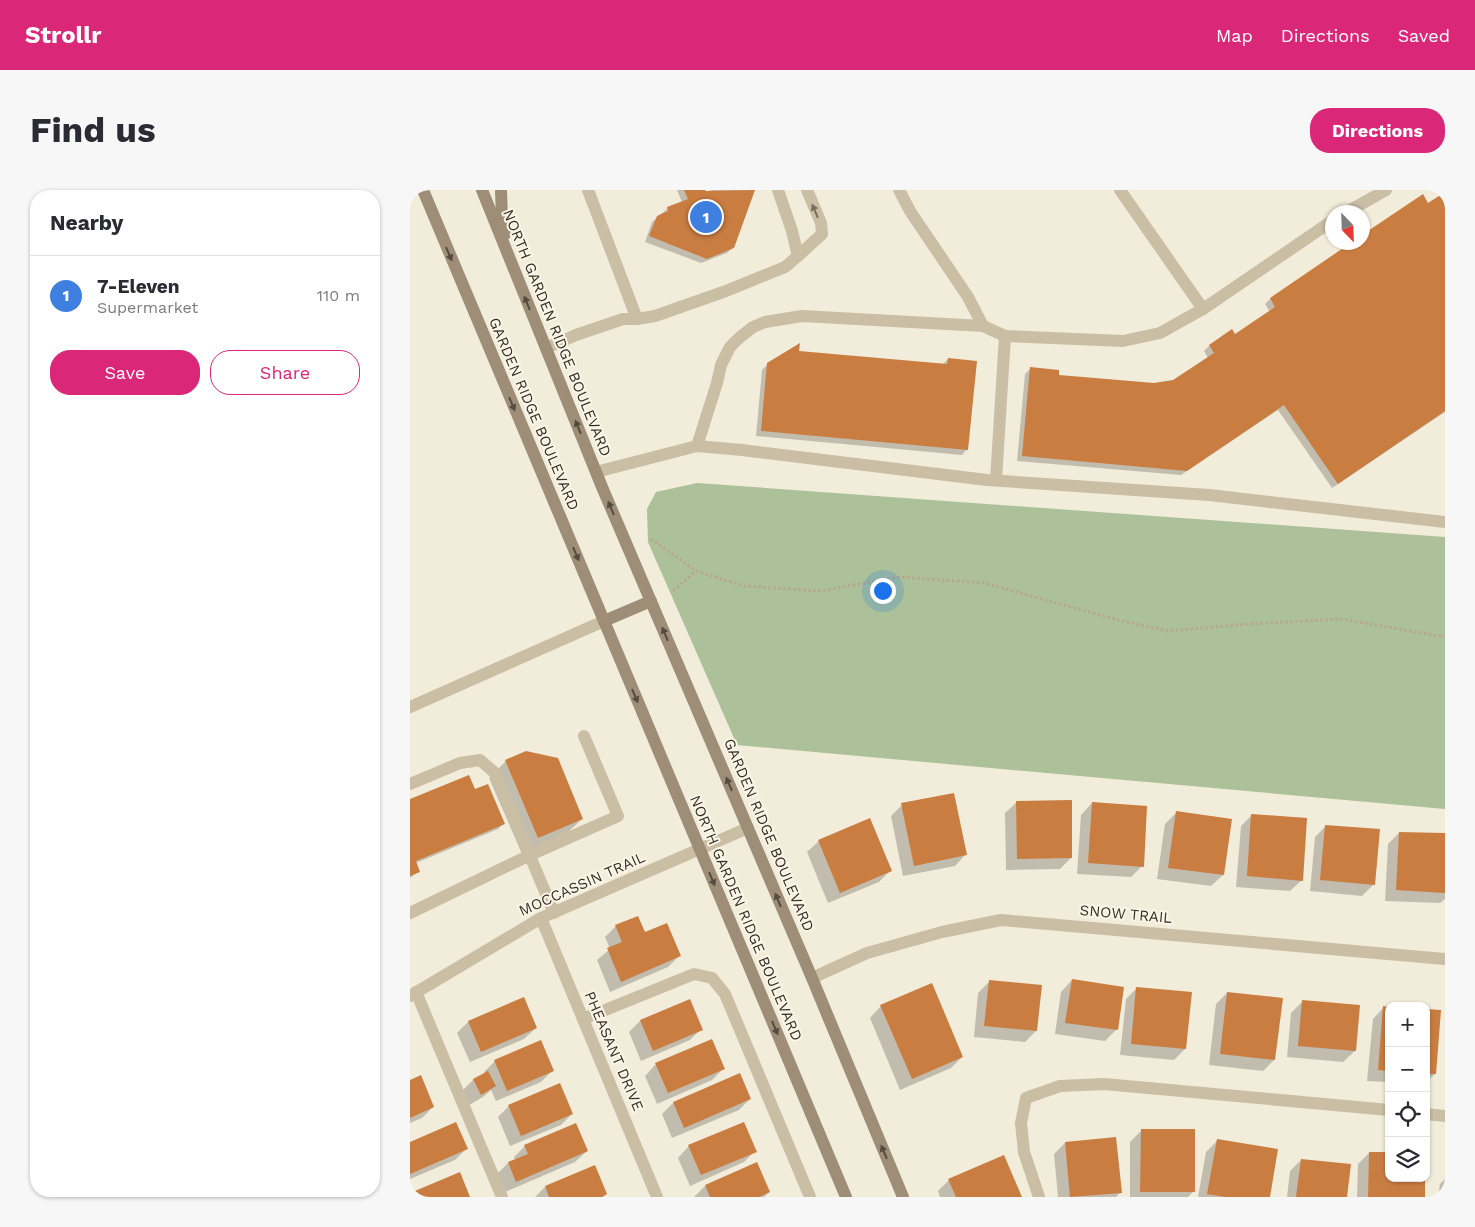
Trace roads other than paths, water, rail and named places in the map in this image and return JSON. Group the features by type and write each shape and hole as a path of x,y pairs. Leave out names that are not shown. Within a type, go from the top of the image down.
{"main road":[{"name":"GARDEN RIDGE BOULEVARD","path":"423,190 616,652"},
{"name":"NORTH GARDEN RIDGE BOULEVARD","path":"482,190 602,487"},
{"path":"501,190 502,221 510,259"},
{"name":"GARDEN RIDGE BOULEVARD","path":"602,487 812,978 903,1197"},
{"path":"604,621 651,602"},
{"name":"NORTH GARDEN RIDGE BOULEVARD","path":"616,652 846,1197"}],"street":[{"path":"588,190 637,319"},
{"path":"778,190 792,231 798,256"},
{"path":"546,348 576,335 623,319 655,316 726,291 784,267 822,234 820,223 807,190"},
{"path":"899,190 910,211 968,297 983,326"},
{"path":"1120,190 1203,309"},
{"path":"1359,205 1386,190"},
{"path":"697,446 721,365 730,347 739,338 759,325 778,319 802,316 983,326 1005,336 1123,341 1160,334 1203,309 1325,226"},
{"path":"996,480 1005,336"},
{"path":"596,472 697,446 996,480 1209,495 1445,522"},
{"path":"410,707 604,621"},
{"path":"410,913 618,816 584,736"},
{"path":"410,784 460,763 480,760 495,773 554,913"},
{"name":"MOCCASSIN TRAIL","path":"413,994 540,918 748,828"},
{"name":"PHEASANT DRIVE","path":"540,918 657,1197"},
{"name":"SNOW TRAIL","path":"812,978 867,953 942,932 1000,920 1445,959"},
{"path":"583,1019 694,974 712,978 725,994 810,1197"},
{"path":"413,994 502,1197"},
{"path":"1039,1197 1024,1152 1021,1124 1026,1098 1060,1086 1104,1084 1385,1110"},
{"path":"1430,1114 1445,1116"}],"place":[{"name":"7-Eleven","path":"706,217"}]}
